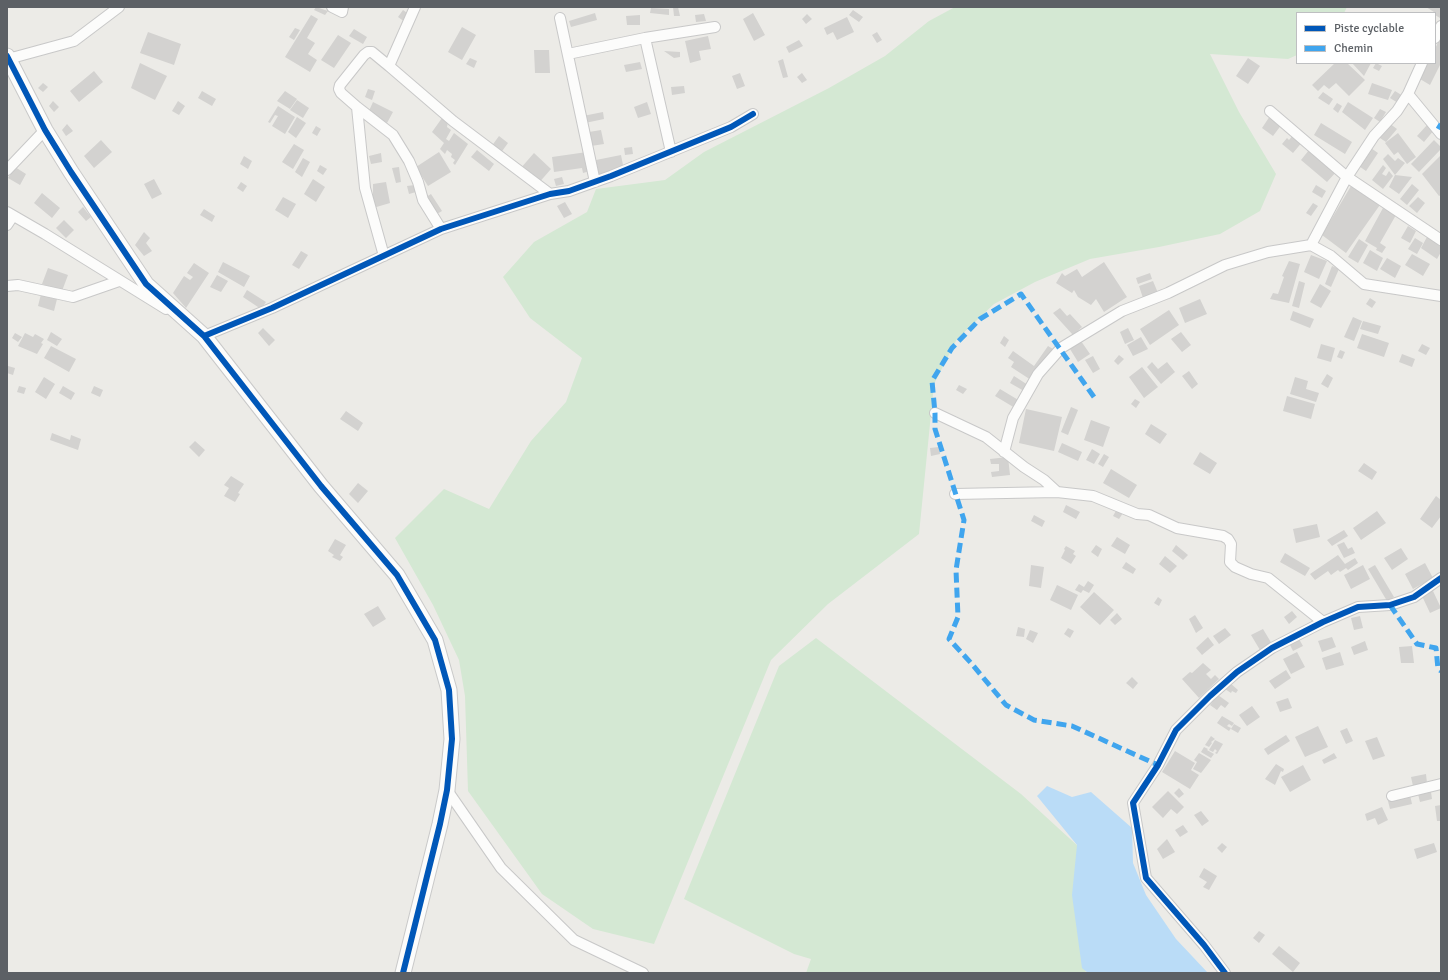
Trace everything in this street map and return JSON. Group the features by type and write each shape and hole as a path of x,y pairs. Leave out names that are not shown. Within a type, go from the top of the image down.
{"street":[{"path":"119,7 74,41 7,58 45,130 146,284 204,336 321,486 397,575 435,640 449,690 452,739 447,790 440,824 403,973"},
{"path":"332,7 342,12 343,7"},
{"path":"389,66 415,7"},
{"path":"560,18 595,182"},
{"path":"1436,36 1441,26"},
{"path":"568,54 646,38 716,27"},
{"path":"646,38 671,152"},
{"path":"441,229 423,200 418,182 393,135 357,107 341,93 339,89 340,85 368,52 372,52 389,66 453,122 550,194"},
{"path":"1311,245 1347,177 1374,136 1397,112 1408,94 1422,64"},
{"path":"1408,94 1441,134"},
{"path":"357,107 365,188 384,256"},
{"path":"1270,111 1347,177 1441,240"},
{"path":"204,336 272,308 441,229 550,194 569,191 595,182 731,127 753,114"},
{"path":"7,170 45,130"},
{"path":"7,225 10,214 190,323"},
{"path":"1004,452 1013,418 1038,374 1060,348 1122,311 1168,293 1225,265 1268,252 1311,245 1330,256 1364,284 1441,296"},
{"path":"7,286 18,285 73,297 119,281"},
{"path":"935,414 986,437 1024,467 1044,480 1057,492"},
{"path":"955,494 1057,492 1093,496 1137,514 1149,515 1177,528 1223,536 1228,539 1231,544 1230,562 1234,567 1251,574 1268,578 1322,622"},
{"path":"1226,973 1204,945 1146,878 1133,803 1158,765 1176,730 1210,696 1237,672 1272,648 1322,622 1358,608 1390,605 1414,597 1441,578"},
{"path":"1392,796 1441,784"},
{"path":"447,790 501,868 574,940 643,973"}],"green space":[{"path":"955,7 1347,7 1344,12 1296,12 1296,55 1288,59 1210,54 1239,112 1276,174 1260,211 1220,234 1159,247 1090,259 1035,282 994,304 957,339 934,384 919,534 828,604 771,660 654,944 593,929 542,894 468,791 465,696 459,660 433,605 395,538 444,489 489,509 531,441 566,402 582,358 530,318 503,277 534,242 587,212 596,189 665,180 704,152 829,88 885,56 929,21"},
{"path":"816,638 1021,794 1080,848 1092,958 1085,973 806,973 811,959 794,954 684,899 779,666"}],"water":[{"path":"1047,786 1072,797 1091,792 1132,828 1133,863 1146,895 1176,939 1208,973 1088,973 1082,968 1072,895 1077,845 1037,796"}],"building":[{"path":"316,7 328,11 325,15 314,10"},
{"path":"673,7 678,7 680,16 674,16"},
{"path":"1426,7 1441,7 1440,18 1436,16 1436,12"},
{"path":"651,8 669,9 669,15 650,13"},
{"path":"403,10 410,15 405,22 398,17"},
{"path":"853,10 863,17 859,22 849,15"},
{"path":"595,13 597,20 571,27 569,21"},
{"path":"753,13 765,35 754,41 743,19"},
{"path":"704,14 706,21 696,22 695,15"},
{"path":"807,14 812,19 806,24 802,19"},
{"path":"311,15 318,19 307,38 315,43 308,54 317,60 310,72 285,57"},
{"path":"640,15 640,25 627,25 626,16"},
{"path":"847,17 854,32 837,40 833,32 827,35 824,28"},
{"path":"462,27 476,35 462,60 448,52"},
{"path":"295,28 300,30 294,40 289,37"},
{"path":"354,29 367,37 363,44 349,36"},
{"path":"148,32 181,44 174,65 140,53"},
{"path":"877,32 882,40 877,43 872,35"},
{"path":"338,35 351,43 334,68 321,60"},
{"path":"708,36 711,49 699,51 701,60 690,63 685,41"},
{"path":"799,40 803,46 789,53 786,47"},
{"path":"1439,40 1441,41 1441,63 1430,85 1420,79 1428,64 1436,64 1436,47"},
{"path":"534,50 549,50 550,73 535,73"},
{"path":"664,51 680,52 680,57 674,58"},
{"path":"470,58 477,61 474,68 466,64"},
{"path":"1248,58 1260,66 1248,84 1236,76"},
{"path":"783,59 788,77 783,78 778,61"},
{"path":"640,62 642,69 626,72 624,65"},
{"path":"140,63 167,76 155,100 131,88"},
{"path":"1334,64 1348,64 1365,80 1349,96 1336,83 1329,89 1324,85 1318,91 1312,85"},
{"path":"1353,64 1370,64 1364,76"},
{"path":"1375,64 1382,66 1379,71 1373,68"},
{"path":"94,71 103,82 79,102 70,91"},
{"path":"740,73 745,86 737,89 732,76"},
{"path":"802,73 807,80 802,83 797,77"},
{"path":"43,83 48,87 43,92 38,88"},
{"path":"1372,83 1392,90 1388,100 1368,94"},
{"path":"684,86 685,93 672,95 671,87"},
{"path":"368,89 375,91 372,100 365,97"},
{"path":"202,91 216,99 212,106 198,98"},
{"path":"285,91 297,99 290,109 277,101"},
{"path":"1395,91 1403,96 1398,103 1390,98"},
{"path":"1323,92 1333,99 1329,105 1318,98"},
{"path":"297,100 309,108 303,118 290,110"},
{"path":"53,101 59,107 54,112 49,106"},
{"path":"178,101 185,106 179,115 172,111"},
{"path":"373,102 393,112 387,123 368,113"},
{"path":"647,102 651,114 638,118 634,107"},
{"path":"1348,102 1373,118 1365,130 1342,112"},
{"path":"1337,103 1342,106 1338,113 1333,109"},
{"path":"278,106 295,117 285,134 272,126 278,116 275,115 270,123 268,122"},
{"path":"1380,109 1386,112 1380,122 1374,118"},
{"path":"603,112 604,119 585,123 583,116"},
{"path":"1270,116 1282,124 1273,136 1262,128"},
{"path":"297,117 306,123 296,138 288,132"},
{"path":"442,118 448,122 447,127 451,130 446,139 449,141 454,133 468,144 455,165 453,163 455,160 451,157 452,154 447,150 445,154 440,149 444,143 432,132"},
{"path":"1321,123 1352,142 1345,154 1314,135"},
{"path":"1389,123 1397,129 1386,142 1377,136"},
{"path":"67,124 73,131 66,136 62,130"},
{"path":"1427,125 1434,130 1424,142 1417,136"},
{"path":"316,126 321,129 317,136 312,133"},
{"path":"601,130 604,144 591,146 589,132"},
{"path":"1398,133 1416,157 1407,164 1398,152 1394,155 1385,143"},
{"path":"1294,134 1303,141 1293,153 1282,144 1287,138 1289,140"},
{"path":"499,136 508,143 500,154 491,147"},
{"path":"101,140 112,152 94,168 84,156"},
{"path":"1434,140 1441,147 1441,149 1419,172 1411,164"},
{"path":"294,144 304,150 293,169 282,162"},
{"path":"1368,146 1378,153 1366,171 1356,164"},
{"path":"632,147 633,154 625,155 624,148"},
{"path":"477,150 494,164 489,171 471,157"},
{"path":"1309,150 1336,172 1327,182 1301,160"},
{"path":"439,152 451,172 428,186 416,167"},
{"path":"587,152 590,171 583,173 582,168 554,172 552,157"},
{"path":"381,153 382,162 371,164 369,156"},
{"path":"534,153 551,169 537,185 520,169"},
{"path":"1388,154 1395,161 1398,158 1405,163 1395,175 1383,159"},
{"path":"621,155 624,170 599,175 596,160"},
{"path":"1441,155 1441,195 1439,196 1422,174"},
{"path":"244,156 252,161 248,169 240,164"},
{"path":"303,158 310,162 302,177 295,172"},
{"path":"320,165 327,169 323,175 317,171"},
{"path":"1383,165 1386,168 1382,174 1386,176 1389,171 1393,176 1383,189 1372,180"},
{"path":"15,167 26,174 20,185 8,178"},
{"path":"399,167 401,182 396,183 392,168"},
{"path":"1395,175 1412,177 1399,194 1389,187"},
{"path":"562,177 564,184 556,186 554,179"},
{"path":"154,179 162,194 152,199 144,184"},
{"path":"313,179 325,187 316,202 304,194"},
{"path":"241,182 247,186 243,192 237,188"},
{"path":"386,182 390,203 373,208 373,184"},
{"path":"1412,184 1419,190 1407,205 1400,199"},
{"path":"415,185 416,192 409,194 407,186"},
{"path":"1316,185 1326,191 1322,198 1312,192"},
{"path":"1351,186 1382,202 1346,253 1322,235"},
{"path":"42,193 60,208 52,218 34,203"},
{"path":"431,194 442,211 437,214 426,197"},
{"path":"283,197 296,204 288,218 275,210"},
{"path":"1418,197 1425,203 1417,213 1409,206"},
{"path":"565,202 572,214 564,218 557,206"},
{"path":"1313,203 1318,206 1311,216 1306,213"},
{"path":"83,207 91,217 86,221 78,212"},
{"path":"1383,208 1396,215 1380,243 1386,247 1382,253 1376,250 1377,248 1365,241"},
{"path":"204,209 215,216 212,222 200,215"},
{"path":"64,220 74,230 66,238 56,228"},
{"path":"1408,226 1416,231 1410,243 1401,238"},
{"path":"144,232 150,238 146,243 152,251 144,256 135,245"},
{"path":"1427,237 1441,246 1441,252 1437,259 1421,248"},
{"path":"1415,238 1423,243 1417,254 1408,249"},
{"path":"1359,239 1368,245 1358,263 1348,257"},
{"path":"1370,250 1383,258 1377,271 1363,263"},
{"path":"301,251 308,255 299,269 292,265"},
{"path":"1412,254 1430,264 1423,276 1405,265"},
{"path":"1311,255 1327,261 1319,279 1304,272"},
{"path":"1387,258 1401,266 1395,278 1380,269"},
{"path":"1289,261 1300,264 1289,303 1270,299 1273,293 1278,294 1284,277 1282,276"},
{"path":"223,262 250,276 244,287 218,272"},
{"path":"1104,262 1127,297 1104,312 1096,299 1091,305 1078,297 1074,290 1072,293 1056,283 1062,273 1065,276 1077,269 1082,277"},
{"path":"194,263 209,273 186,308 173,293 184,276 190,280 193,277 187,273"},
{"path":"1332,266 1339,269 1331,287 1325,284"},
{"path":"48,268 68,275 62,291 42,284"},
{"path":"1150,273 1152,279 1138,284 1136,278"},
{"path":"217,275 228,281 221,292 210,287"},
{"path":"1153,281 1158,293 1143,298 1139,286"},
{"path":"1299,281 1305,283 1299,308 1292,306"},
{"path":"1320,284 1331,291 1321,308 1310,302"},
{"path":"247,290 266,302 261,309 243,297"},
{"path":"41,294 57,299 54,311 38,306"},
{"path":"1370,298 1376,302 1372,308 1366,304"},
{"path":"1200,299 1207,314 1185,323 1179,308"},
{"path":"1060,308 1067,316 1070,314 1082,327 1073,335 1053,313"},
{"path":"1169,310 1179,325 1150,345 1140,329"},
{"path":"1293,311 1314,319 1310,328 1290,320"},
{"path":"1353,317 1362,321 1354,341 1344,337"},
{"path":"1363,321 1381,326 1378,334 1360,329"},
{"path":"263,328 275,340 269,346 258,333"},
{"path":"1128,328 1134,340 1125,344 1120,332"},
{"path":"51,332 62,339 57,346 47,340"},
{"path":"1181,332 1191,345 1182,352 1171,339"},
{"path":"15,333 22,337 18,342 12,338"},
{"path":"25,333 33,337 35,334 44,339 41,343 43,344 37,354 18,346"},
{"path":"1362,334 1389,343 1384,357 1357,348"},
{"path":"1004,336 1009,340 1005,347 1000,343"},
{"path":"1141,337 1148,349 1133,356 1127,345"},
{"path":"1081,341 1090,354 1078,362 1070,349"},
{"path":"1321,344 1335,348 1331,362 1317,358"},
{"path":"1422,344 1430,348 1426,355 1418,351"},
{"path":"51,346 76,359 69,372 44,358"},
{"path":"1048,346 1053,349 1031,380 1011,367 1014,362 1008,358 1013,351 1034,366"},
{"path":"1340,350 1345,352 1342,359 1337,357"},
{"path":"1402,354 1415,359 1412,367 1399,362"},
{"path":"1119,355 1124,359 1118,365 1114,361"},
{"path":"1093,356 1100,369 1093,373 1085,360"},
{"path":"1152,362 1158,369 1167,362 1175,372 1161,384 1147,367"},
{"path":"8,366 15,368 13,375 7,373"},
{"path":"1142,367 1158,387 1144,398 1129,377"},
{"path":"1189,371 1198,384 1192,389 1182,376"},
{"path":"1327,374 1333,378 1328,388 1321,384"},
{"path":"1014,376 1028,385 1024,391 1010,383"},
{"path":"44,377 55,384 46,399 35,392"},
{"path":"1295,377 1308,381 1306,389 1319,393 1316,402 1290,394"},
{"path":"959,385 967,389 963,394 956,390"},
{"path":"19,386 26,388 24,394 17,392"},
{"path":"63,386 75,393 71,400 59,393"},
{"path":"94,386 103,390 100,397 91,393"},
{"path":"1000,389 1020,401 1015,408 995,396"},
{"path":"1287,396 1315,404 1311,419 1283,411"},
{"path":"1135,399 1140,402 1136,408 1131,404"},
{"path":"1071,407 1078,410 1068,435 1061,432"},
{"path":"1026,409 1062,417 1054,451 1019,443"},
{"path":"346,411 363,423 358,431 340,419"},
{"path":"1091,420 1110,427 1103,447 1084,440"},
{"path":"1151,424 1167,434 1160,444 1145,434"},
{"path":"52,433 70,440 71,435 81,439 78,450 50,440"},
{"path":"195,441 205,450 199,457 189,447"},
{"path":"1062,443 1082,452 1078,461 1058,452"},
{"path":"939,447 940,454 931,456 930,448"},
{"path":"1092,449 1100,454 1094,464 1086,460"},
{"path":"1200,452 1217,463 1210,474 1193,464"},
{"path":"1104,454 1109,457 1103,467 1098,464"},
{"path":"1008,457 1010,475 992,477 991,472 999,471 999,464 991,464 990,459"},
{"path":"1364,463 1377,472 1372,480 1358,471"},
{"path":"1111,469 1137,485 1129,498 1103,483"},
{"path":"231,476 244,484 238,493 240,494 235,502 224,496 229,488 224,485"},
{"path":"358,483 368,491 358,503 349,494"},
{"path":"1436,496 1441,500 1441,516 1432,528 1420,519"},
{"path":"1066,505 1080,512 1076,519 1063,512"},
{"path":"1117,509 1123,513 1119,519 1113,516"},
{"path":"1377,511 1386,523 1361,540 1353,528"},
{"path":"1034,515 1045,521 1042,527 1031,521"},
{"path":"1317,524 1320,537 1296,543 1293,529"},
{"path":"1344,530 1348,536 1332,546 1327,540"},
{"path":"1117,537 1130,545 1125,554 1111,546"},
{"path":"335,539 346,545 340,555 343,557 340,561 332,557 334,555 328,551"},
{"path":"1344,542 1348,549 1352,547 1355,553 1344,558 1337,545"},
{"path":"1096,545 1102,549 1098,557 1091,552"},
{"path":"1176,545 1188,555 1183,560 1172,551"},
{"path":"1066,546 1075,551 1073,554 1076,556 1071,564 1061,558"},
{"path":"1401,548 1408,559 1392,570 1384,558"},
{"path":"1285,553 1310,568 1305,576 1280,562"},
{"path":"1338,555 1345,564 1355,558 1358,563 1348,570 1346,568 1340,572 1338,570 1331,575 1328,571 1315,580 1310,574"},
{"path":"1165,556 1177,566 1170,573 1159,564"},
{"path":"1126,562 1136,569 1133,574 1122,568"},
{"path":"1425,563 1433,578 1413,589 1405,574"},
{"path":"1031,565 1044,567 1041,588 1029,586"},
{"path":"1363,565 1370,579 1351,589 1344,575"},
{"path":"1375,565 1394,597 1387,601 1368,569"},
{"path":"1088,581 1094,585 1089,593 1083,590 1081,593 1075,590 1079,584 1084,587"},
{"path":"1057,585 1078,595 1071,610 1050,600"},
{"path":"1433,591 1441,608 1430,613 1422,596"},
{"path":"1094,592 1114,610 1100,625 1080,607"},
{"path":"1158,597 1162,600 1159,606 1154,603"},
{"path":"378,606 386,619 373,627 364,614"},
{"path":"1292,611 1297,617 1289,624 1284,617"},
{"path":"1117,613 1122,619 1115,625 1110,620"},
{"path":"1195,615 1203,628 1196,633 1189,619"},
{"path":"1360,616 1363,628 1354,630 1351,618"},
{"path":"1018,627 1025,629 1024,637 1016,636"},
{"path":"1068,628 1074,631 1070,638 1064,634"},
{"path":"1225,628 1231,635 1219,644 1213,636"},
{"path":"1263,629 1272,644 1260,650 1251,635"},
{"path":"1030,630 1038,633 1033,643 1026,639"},
{"path":"1208,637 1214,645 1202,655 1196,648"},
{"path":"1332,637 1336,647 1322,652 1318,641"},
{"path":"1299,639 1303,646 1293,651 1289,643"},
{"path":"1365,641 1368,650 1354,655 1351,647"},
{"path":"1412,646 1414,663 1401,663 1399,647"},
{"path":"1297,652 1305,667 1291,674 1283,659"},
{"path":"1340,652 1344,665 1326,670 1322,658"},
{"path":"1203,663 1211,670 1206,674 1211,679 1215,675 1219,679 1199,698 1182,679 1190,672 1192,673"},
{"path":"1286,670 1291,678 1275,689 1269,681"},
{"path":"1132,677 1138,683 1133,689 1126,683"},
{"path":"1230,683 1238,690 1236,693 1232,691 1231,693 1225,689"},
{"path":"1218,695 1229,703 1225,708 1221,705 1217,710 1210,705"},
{"path":"1288,698 1292,708 1280,712 1276,702"},
{"path":"1252,706 1260,717 1247,726 1239,715"},
{"path":"1222,716 1234,723 1232,726 1229,724 1227,726 1231,728 1229,731 1217,723"},
{"path":"1234,724 1241,728 1238,733 1231,729"},
{"path":"1318,726 1328,747 1305,757 1295,737"},
{"path":"1347,728 1353,741 1346,744 1340,731"},
{"path":"1286,735 1290,741 1268,755 1264,749"},
{"path":"1211,736 1215,739 1211,742 1212,743 1209,747 1205,745"},
{"path":"1377,737 1385,756 1373,760 1365,741"},
{"path":"1215,740 1223,744 1217,754 1215,753 1217,751 1215,749 1213,752 1209,750"},
{"path":"1204,747 1214,754 1211,758 1201,752"},
{"path":"1175,751 1195,763 1191,770 1199,775 1190,789 1162,772"},
{"path":"1199,753 1211,760 1201,773 1193,769 1197,762 1194,760"},
{"path":"1334,753 1337,758 1324,764 1322,760"},
{"path":"1276,764 1284,769 1283,772 1281,771 1275,785 1265,779"},
{"path":"1303,765 1311,780 1290,792 1281,777"},
{"path":"1426,774 1427,783 1413,786 1411,777"},
{"path":"1179,788 1184,794 1179,798 1174,793"},
{"path":"1168,791 1184,807 1177,814 1171,809 1163,818 1152,807"},
{"path":"1431,792 1432,799 1420,802 1418,794"},
{"path":"1410,795 1412,804 1390,809 1388,801"},
{"path":"1441,805 1441,821 1437,821 1435,806"},
{"path":"1382,807 1388,820 1378,825 1375,818 1367,821 1365,814"},
{"path":"1201,811 1209,821 1202,826 1194,815"},
{"path":"1183,825 1188,832 1180,837 1175,830"},
{"path":"1167,839 1175,852 1163,859 1157,849"},
{"path":"1222,843 1227,847 1222,853 1217,848"},
{"path":"1434,843 1437,852 1417,859 1414,849"},
{"path":"1204,868 1217,876 1209,890 1203,887 1207,882 1199,877"},
{"path":"1259,931 1265,935 1259,943 1253,938"},
{"path":"1279,946 1300,963 1293,972 1272,954"}],"marked path":[{"path":"1438,129 1441,124"},
{"path":"1094,397 1021,294 980,319 952,348 932,381 935,429 964,520 956,570 958,617 949,639 1006,705 1034,720 1072,726 1158,765"},
{"path":"1390,605 1417,644 1436,648 1438,669 1441,671"}],"cycle path":[{"path":"7,56 45,130 71,172 146,284 204,336 321,486 397,575 435,640 449,690 452,739 447,790 440,824 403,973"},
{"path":"204,336 272,308 441,229 550,194 569,191 611,176 731,127 753,114"},
{"path":"1225,973 1204,945 1146,878 1133,803 1158,765 1176,730 1210,696 1237,672 1272,648 1323,622 1358,607 1390,605 1414,597 1441,578"}]}
